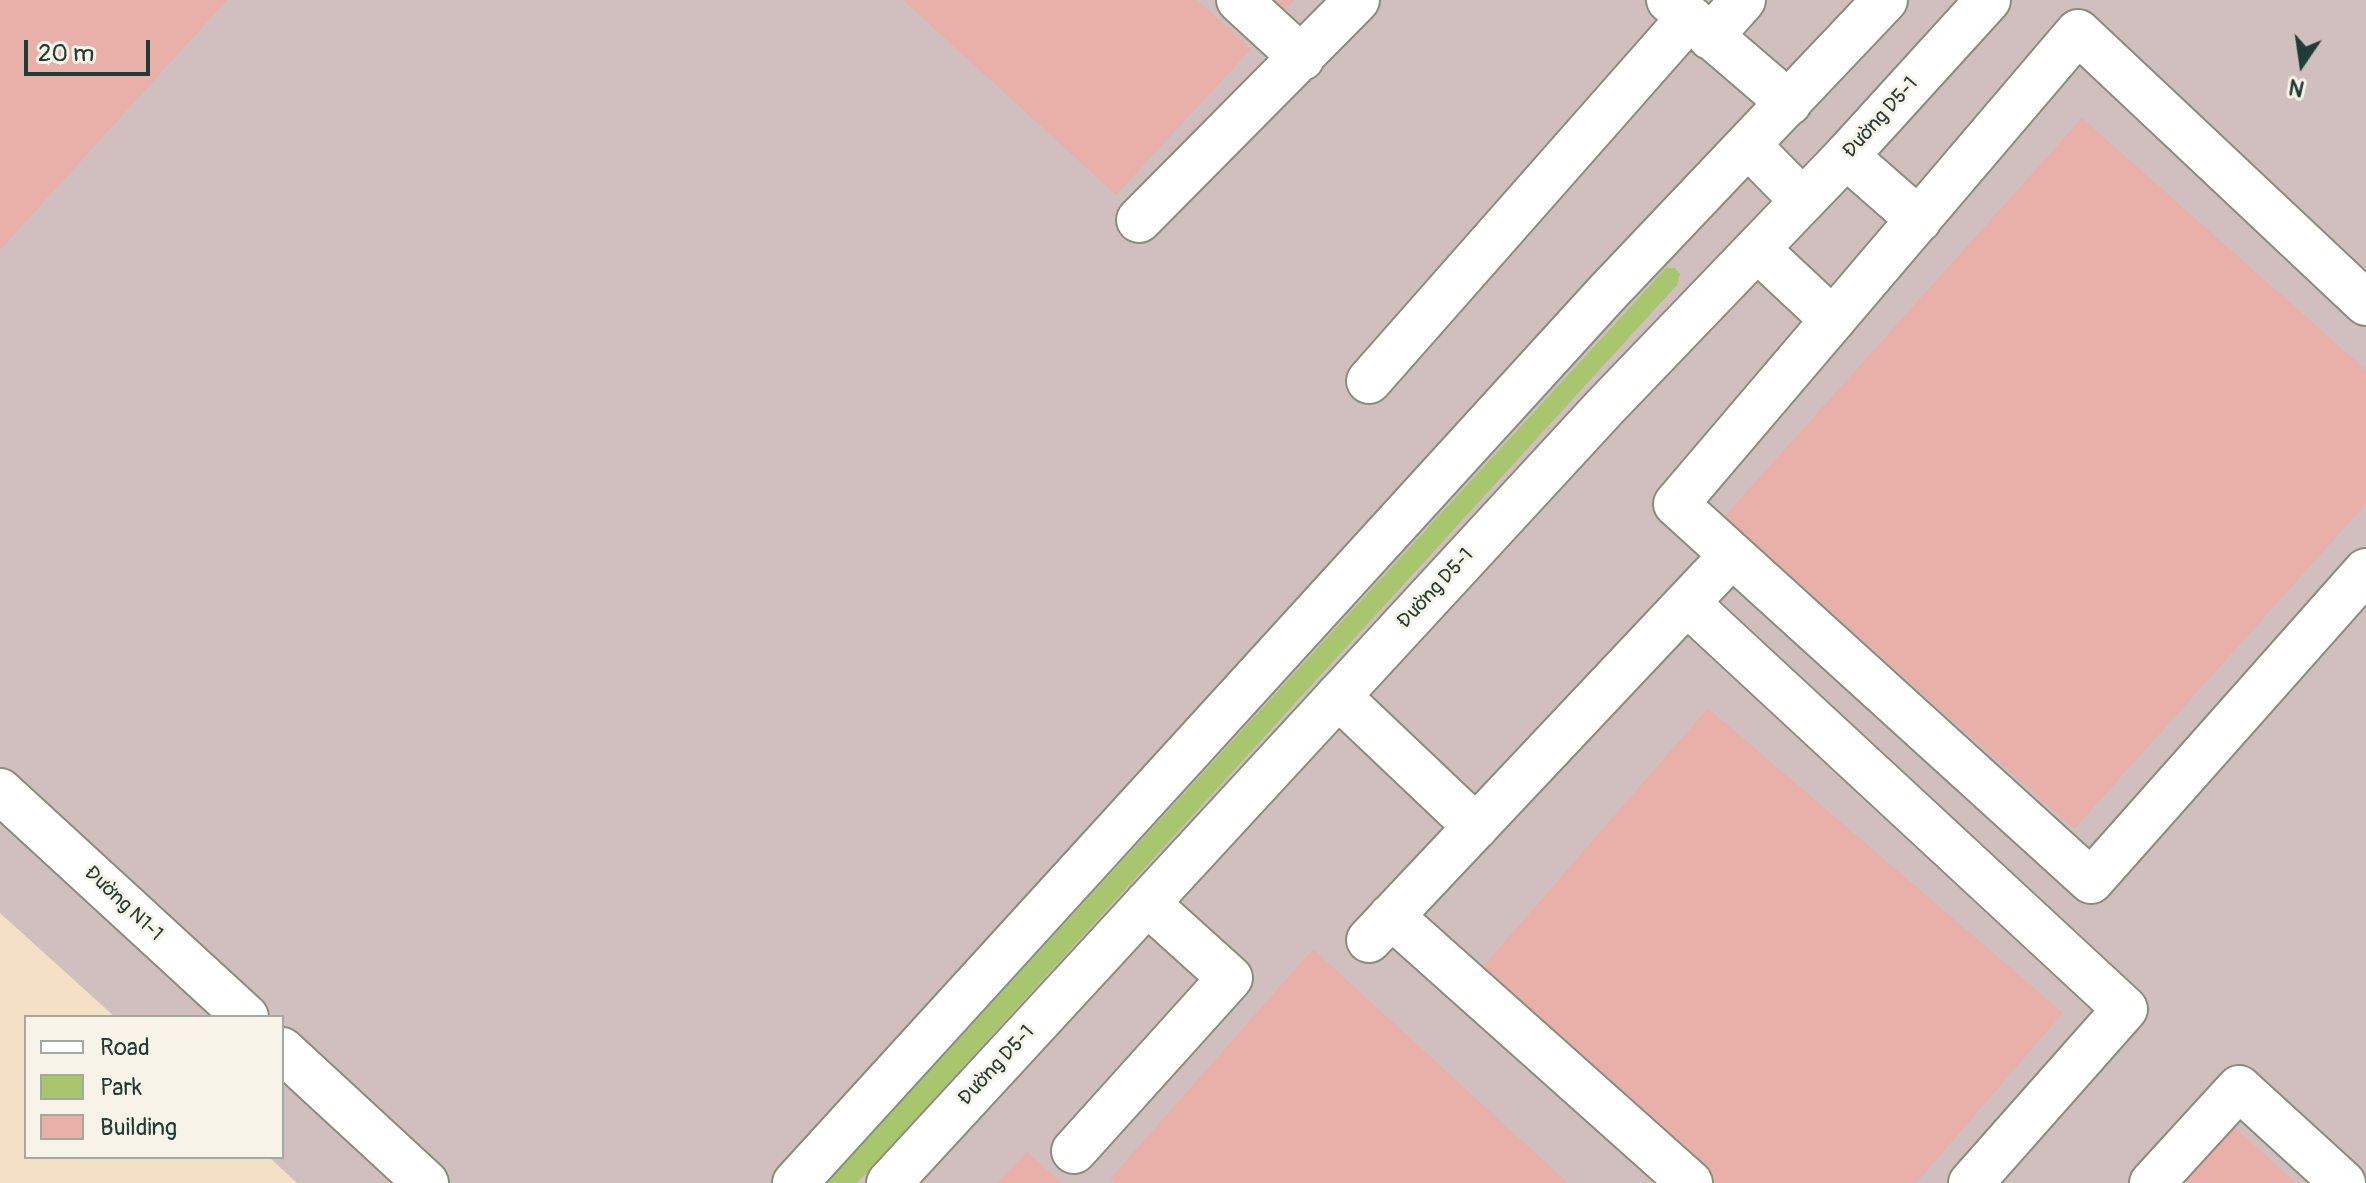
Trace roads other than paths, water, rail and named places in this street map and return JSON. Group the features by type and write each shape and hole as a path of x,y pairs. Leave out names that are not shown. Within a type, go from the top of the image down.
{"main road":[{"path":"1239,0 1302,58"},
{"path":"1139,220 1357,0"},
{"path":"1369,381 1689,18 1743,0"},
{"path":"795,1183 1607,293 1885,0"},
{"name":"Đường D5-1","path":"889,1183 1605,407 1846,156 1988,0"},
{"path":"1689,18 1789,103"},
{"path":"2366,303 2078,32 1676,504 2091,881 2366,571"},
{"path":"1748,145 1803,201"},
{"path":"1846,156 1919,220"},
{"path":"1757,249 1833,320"},
{"path":"1690,1183 1380,928 1732,555"},
{"path":"1687,603 2125,1009 1971,1183"},
{"path":"1338,696 1476,827"},
{"name":"Đường N1-1","path":"0,791 244,1015"},
{"path":"1074,1151 1230,978 1147,903"},
{"path":"284,1052 426,1183"},
{"path":"2152,1183 2239,1088 2343,1183"}]}
